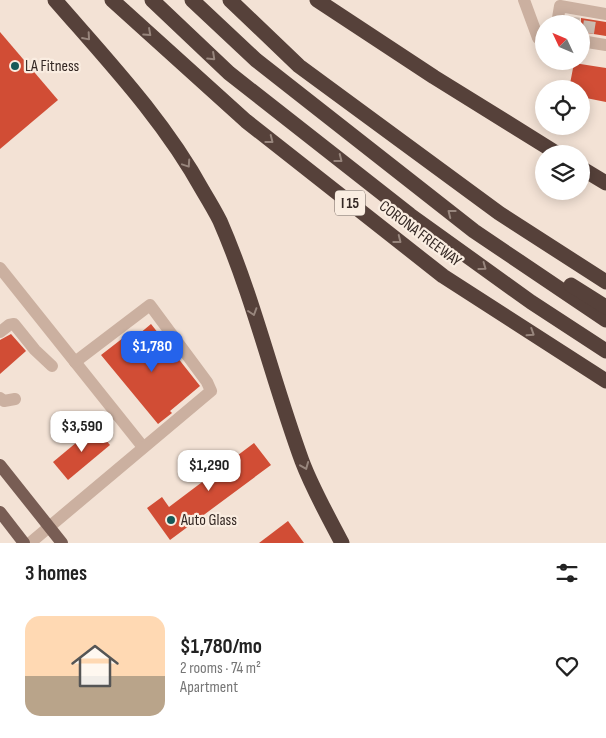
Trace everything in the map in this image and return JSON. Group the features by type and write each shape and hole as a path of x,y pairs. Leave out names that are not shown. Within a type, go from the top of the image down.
{"highway":[{"path":"55,0 138,96 167,133 193,172 219,219 239,270 303,462 320,503 342,543"},
{"name":"CORONA FREEWAY","path":"112,0 246,121 443,276 606,381"},
{"path":"152,0 229,73 410,215 531,302 606,351"},
{"path":"192,0 256,60 474,231 606,320"},
{"path":"230,0 299,66 499,214 606,282"},
{"path":"317,0 434,78 543,145"},
{"path":"590,173 606,183"},
{"path":"540,276 571,285 606,307"}],"main road":[{"path":"0,465 62,543"},
{"path":"0,512 24,543"}],"lane":[{"path":"524,0 535,30"},
{"path":"558,15 560,6 575,13 596,15 600,0"},
{"path":"590,40 606,45"},
{"path":"0,268 143,447"},
{"path":"30,543 211,391 207,382 150,305 75,362"},
{"path":"0,332 9,325 14,324 35,350 52,366"},
{"path":"0,398 4,401 15,399"}],"building":[{"path":"590,19 606,22 606,36 590,33"},
{"name":"LA Fitness","path":"0,32 58,100 0,149"},
{"path":"590,66 606,68 606,102 590,99 590,80 571,80 573,70 590,70"},
{"path":"151,324 200,386 170,411 172,413 158,424 101,355 123,338 127,344"},
{"path":"11,334 26,351 0,374 0,340"},
{"path":"95,427 110,445 68,480 53,462"},
{"path":"254,443 271,465 170,540 147,508 162,497 169,507"},
{"path":"288,521 304,543 259,543"}],"place":[{"name":"LA Fitness","path":"15,66"},
{"name":"Auto Glass","path":"171,520"}]}
